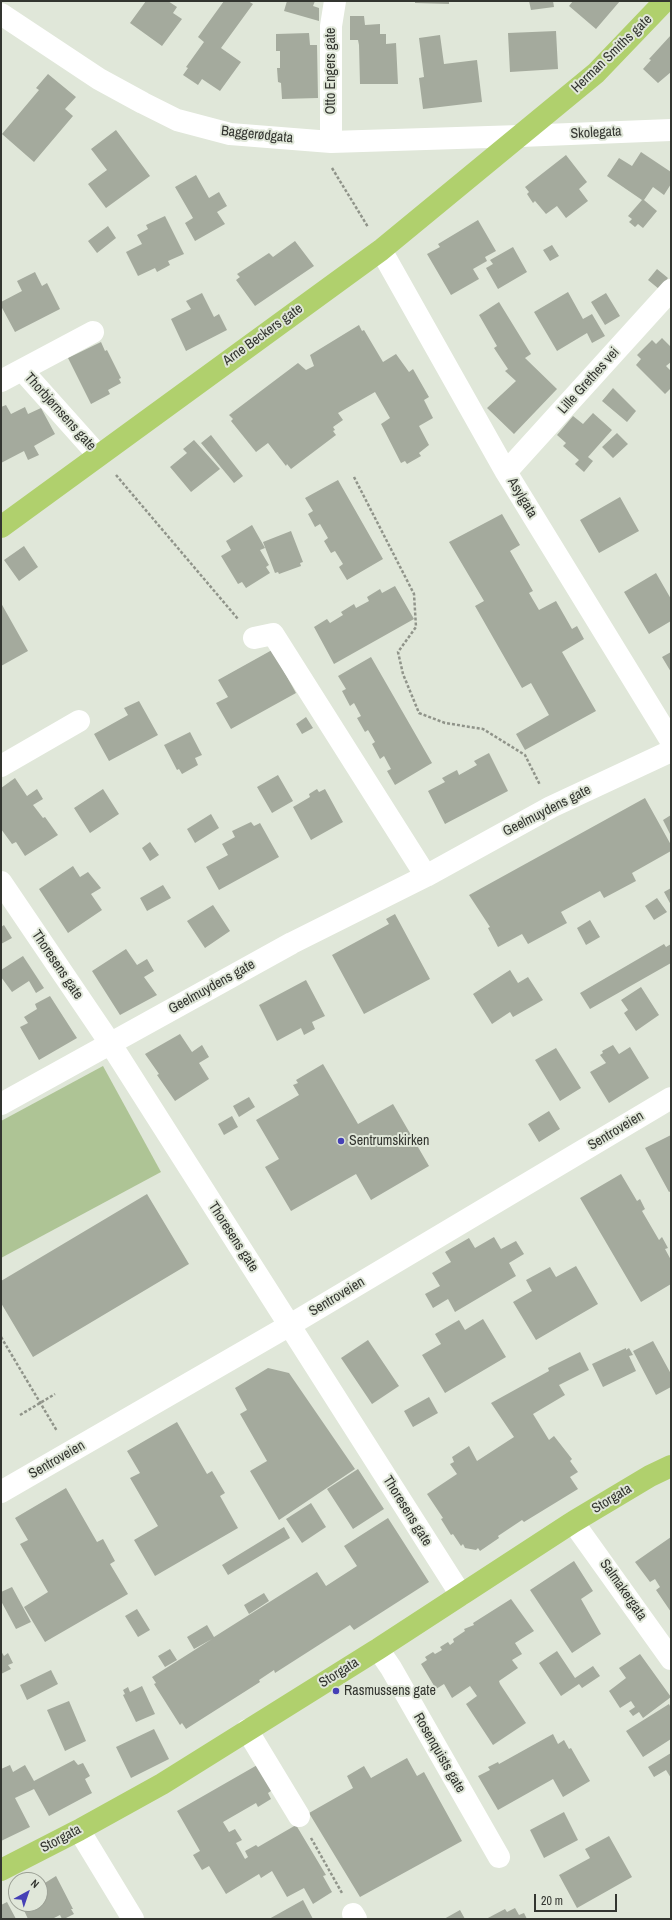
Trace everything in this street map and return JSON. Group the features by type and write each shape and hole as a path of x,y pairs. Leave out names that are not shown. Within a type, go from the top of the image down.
{"main road":[{"name":"Herman Smiths gate","path":"520,136 596,73 665,1"},
{"name":"Arne Beckers gate","path":"1,527 381,250 520,136"},
{"name":"Storgata","path":"1,1870 79,1830 162,1784 378,1649 573,1522 650,1476 671,1466"}],"street":[{"name":"Otto Engers gate","path":"331,142 331,26 335,1"},
{"name":"Baggerødgata","path":"1,14 99,79 178,120 230,134 331,142 520,136"},
{"name":"Skolegata","path":"520,136 671,130"},
{"name":"Asylgata","path":"381,250 506,472 671,741"},
{"name":"Lille Grethes vei","path":"506,472 671,290"},
{"name":"Thorbjørnsens gate","path":"1,381 93,332"},
{"name":"Thorbjørnsens gate","path":"22,370 98,455"},
{"path":"254,638 273,634 426,876"},
{"path":"1,766 79,721"},
{"name":"Geelmuydens gate","path":"1,1104 292,943 426,876 552,807 671,751"},
{"name":"Thoresens gate","path":"1,882 110,1043 461,1595"},
{"name":"Sentroveien","path":"1,1492 290,1325 671,1098"},
{"name":"Salmakergata","path":"573,1522 671,1659"},
{"name":"Rosenquists gate","path":"378,1649 395,1675 499,1857"},
{"path":"247,1730 300,1816"},
{"path":"79,1830 133,1919"}],"path":[{"path":"331,142 331,167 381,250"},
{"path":"98,455 254,638"},
{"path":"354,477 414,594 416,627 398,652 403,674 419,713 445,723 483,729 524,755 552,807"},
{"path":"1,1337 69,1452"},
{"path":"20,1415 55,1394"},
{"path":"300,1816 355,1917"}],"green space":[{"path":"103,1066 161,1172 1,1258 1,1121"}],"building":[{"path":"146,1 168,1 177,7 173,13 182,19 162,46 130,23"},
{"path":"224,1 248,1 253,4 221,48 241,62 220,91 202,79 198,85 183,75 188,68 186,67 204,42 198,37"},
{"path":"287,1 315,1 313,6 319,8 319,21 284,11"},
{"path":"415,1 449,1 449,4 415,3"},
{"path":"529,1 553,1 554,7 531,10"},
{"path":"573,1 620,1 596,29 569,6"},
{"path":"350,16 364,16 365,25 380,24 380,34 386,34 386,44 396,43 398,84 360,84 359,45 358,40 350,40"},
{"path":"556,31 558,69 510,72 508,33"},
{"path":"309,33 310,45 317,45 318,98 282,99 281,83 278,82 277,68 280,68 280,51 276,51 276,34"},
{"path":"440,35 444,64 477,60 482,102 423,109 419,78 424,77 419,38"},
{"path":"671,35 671,72 658,83 643,69 651,60 649,59"},
{"path":"48,74 76,97 65,109 73,116 34,162 2,134 39,90 36,88"},
{"path":"116,130 150,176 106,208 88,184 107,170 91,149"},
{"path":"641,152 671,172 671,184 664,195 653,187 644,200 657,211 643,228 638,224 635,227 629,222 632,219 628,216 642,200 607,176 619,158 632,166"},
{"path":"566,155 587,182 579,189 588,201 566,218 557,206 546,214 535,201 533,203 527,194 529,192 525,187"},
{"path":"196,175 209,198 219,192 227,206 217,212 225,224 195,241 185,223 193,218 175,187"},
{"path":"165,216 184,254 168,261 170,265 157,272 155,268 138,276 126,252 142,244 137,235 148,229 146,225"},
{"path":"478,220 496,251 485,257 487,261 473,269 479,279 451,295 427,254 440,247 438,244"},
{"path":"108,226 116,238 97,253 88,241"},
{"path":"295,241 314,266 255,306 236,280 240,277 237,274 269,253 273,257"},
{"path":"552,245 559,256 550,261 543,250"},
{"path":"513,247 527,272 498,289 486,268 493,264 490,260"},
{"path":"657,269 668,278 659,289 648,280"},
{"path":"35,272 42,286 47,283 60,309 15,332 1,306 1,302 22,291 17,281"},
{"path":"568,292 583,319 592,314 605,336 592,343 587,333 557,351 534,312"},
{"path":"202,293 214,317 219,314 227,330 186,351 171,319 191,309 186,301"},
{"path":"606,293 620,316 605,325 591,302"},
{"path":"499,302 531,354 525,358 557,389 514,434 487,408 516,381 505,371 508,369 494,348 497,346 479,315"},
{"path":"359,325 362,331 364,330 383,362 396,354 409,372 413,369 429,397 424,400 433,418 419,426 429,445 419,453 421,456 407,464 405,461 401,463 381,424 390,418 375,392 338,413 343,420 333,427 335,430 333,431 336,435 291,469 287,464 286,466 268,443 256,452 231,421 233,419 229,415 298,363 306,370 314,366 310,355"},
{"path":"662,338 671,347 671,362 666,366 671,371 671,388 665,394 636,365 641,359 637,355 652,340 656,344"},
{"path":"101,342 105,351 107,350 121,378 119,379 121,383 108,390 110,394 91,404 68,358"},
{"path":"613,388 636,411 627,422 602,401"},
{"path":"6,405 11,414 25,407 28,414 41,408 55,434 34,446 39,455 28,460 24,451 1,463 1,407"},
{"path":"593,413 612,430 588,457 593,461 584,472 575,464 579,460 563,446 566,443 557,435 573,416 583,424"},
{"path":"617,433 628,444 613,458 602,447"},
{"path":"211,435 243,476 234,483 201,443"},
{"path":"194,440 220,469 191,492 170,467 187,453 183,449"},
{"path":"338,480 383,559 347,580 339,567 343,564 335,551 331,553 324,541 328,538 320,524 315,527 308,514 313,511 305,498"},
{"path":"620,497 639,531 599,553 580,520"},
{"path":"502,514 520,545 510,551 533,591 529,593 539,610 556,601 572,629 577,626 584,639 562,652 596,711 525,750 516,734 549,715 531,683 522,688 475,606 484,601 449,542"},
{"path":"252,525 265,548 260,550 269,565 266,567 270,573 246,588 242,582 238,584 221,556 231,550 226,541"},
{"path":"291,531 303,562 300,563 301,566 279,574 278,572 275,573 263,542"},
{"path":"24,546 38,567 19,581 4,560"},
{"path":"656,573 671,599 671,621 649,634 624,592"},
{"path":"395,586 414,619 334,664 314,627 327,619 330,623 343,615 341,612 354,604 356,608 369,601 367,597 380,589 382,593"},
{"path":"1,603 28,651 1,666"},
{"path":"272,650 296,693 231,729 216,703 228,697 218,680"},
{"path":"671,652 671,672 662,657"},
{"path":"371,657 432,763 395,785 387,771 391,769 384,756 380,759 372,744 375,742 368,730 365,732 357,718 361,716 354,703 350,706 342,691 346,689 338,676"},
{"path":"139,701 158,735 109,761 94,734 128,715 124,708"},
{"path":"306,717 313,728 302,734 296,724"},
{"path":"190,732 202,755 195,758 198,765 182,774 179,769 177,770 164,745"},
{"path":"489,753 508,791 445,824 428,791 445,782 442,778 457,770 459,775 477,765 474,761"},
{"path":"278,775 293,801 272,813 257,787"},
{"path":"15,778 27,796 37,789 43,799 33,805 43,818 45,817 58,835 25,856 16,842 12,844 1,829 1,788"},
{"path":"103,789 119,814 90,833 74,808"},
{"path":"317,789 319,792 325,789 343,822 311,840 293,807 310,797 309,794"},
{"path":"645,798 671,845 671,851 632,873 636,881 604,898 600,891 561,912 567,923 528,944 522,934 498,947 488,928 490,927 469,895"},
{"path":"211,814 219,828 195,843 187,829"},
{"path":"671,815 671,836 663,820"},
{"path":"251,822 254,826 260,823 279,857 219,890 206,867 228,855 222,844 235,837 232,831"},
{"path":"150,842 159,855 150,861 142,848"},
{"path":"73,866 80,877 88,872 101,888 91,894 102,910 68,933 39,889"},
{"path":"163,885 171,898 147,911 140,898"},
{"path":"671,888 671,905 664,892"},
{"path":"657,898 667,912 654,920 645,906"},
{"path":"213,905 230,931 205,948 187,921"},
{"path":"395,914 430,979 364,1014 332,955 389,924 386,919"},
{"path":"590,920 600,937 586,945 577,928"},
{"path":"4,925 12,938 1,944 1,927"},
{"path":"664,944 666,947 671,944 671,963 590,1009 580,993"},
{"path":"126,949 137,965 147,959 154,971 144,977 157,995 120,1015 92,971"},
{"path":"23,956 44,988 36,993 29,981 12,992 1,977 1,970"},
{"path":"510,970 518,983 528,977 543,1000 513,1017 510,1012 492,1024 473,994"},
{"path":"306,980 325,1016 312,1022 315,1029 304,1035 301,1028 277,1041 259,1005"},
{"path":"641,987 659,1015 636,1031 624,1013 628,1010 621,1000"},
{"path":"50,996 77,1038 39,1060 20,1027 28,1023 24,1017 37,1009 35,1004"},
{"path":"180,1034 192,1052 202,1045 209,1057 199,1063 209,1079 175,1101 145,1054"},
{"path":"613,1045 619,1054 630,1047 649,1078 609,1103 590,1072 606,1063 600,1055 603,1053 602,1051"},
{"path":"556,1048 581,1088 560,1101 535,1060"},
{"name":"Sentrumskirken","path":"323,1064 358,1124 393,1104 429,1166 371,1200 356,1174 291,1211 265,1167 279,1159 256,1120 299,1095 293,1085 298,1083 296,1080"},
{"path":"249,1097 255,1107 239,1117 233,1106"},
{"path":"549,1111 560,1129 539,1142 528,1124"},
{"path":"232,1116 238,1127 224,1135 218,1124"},
{"path":"671,1135 671,1191 669,1192 645,1148"},
{"path":"621,1174 637,1201 640,1199 645,1209 642,1211 659,1240 662,1237 668,1248 665,1249 671,1260 671,1284 641,1302 580,1198"},
{"path":"147,1194 189,1264 33,1357 1,1303 1,1281"},
{"path":"494,1237 501,1249 516,1241 524,1254 509,1263 516,1276 455,1312 448,1299 433,1308 425,1294 440,1286 432,1273 451,1262 445,1252 469,1238 475,1248"},
{"path":"576,1266 598,1304 536,1340 513,1302 532,1291 526,1280 550,1267 556,1277"},
{"path":"483,1319 506,1357 445,1393 422,1355 441,1344 435,1334 459,1320 465,1330"},
{"path":"368,1340 399,1386 372,1404 341,1358"},
{"path":"653,1341 671,1374 671,1387 656,1395 633,1351"},
{"path":"626,1348 626,1350 629,1348 633,1355 629,1356 636,1371 603,1387 592,1364"},
{"path":"580,1352 589,1370 559,1385 565,1395 533,1414 549,1440 554,1436 572,1459 570,1461 578,1472 570,1477 578,1489 524,1522 522,1520 498,1536 499,1538 480,1551 478,1548 476,1550 465,1548 463,1544 461,1546 453,1534 451,1535 441,1519 443,1518 427,1494 457,1474 450,1464 454,1462 452,1457 469,1446 477,1461 514,1437 491,1403 549,1371 548,1368"},
{"path":"268,1368 289,1373 355,1469 279,1520 250,1471 267,1461 240,1414 247,1410 235,1388"},
{"path":"429,1397 438,1413 413,1427 404,1411"},
{"path":"177,1422 207,1474 212,1471 225,1493 220,1496 238,1528 155,1576 134,1540 158,1526 130,1478 140,1473 127,1451"},
{"path":"358,1469 384,1509 353,1529 327,1489"},
{"path":"66,1488 97,1542 103,1539 115,1561 110,1564 128,1594 45,1642 24,1607 48,1592 20,1544 28,1540 15,1518"},
{"path":"311,1503 326,1527 302,1543 286,1519"},
{"path":"388,1518 429,1582 354,1630 350,1625 275,1673 274,1670 259,1680 260,1682 186,1729 182,1723 180,1725 154,1684 156,1683 152,1677 212,1639 194,1649 187,1637 207,1625 214,1637 317,1572 326,1586 357,1566 344,1546"},
{"path":"284,1527 290,1538 228,1575 222,1565"},
{"path":"671,1537 671,1612 656,1590 660,1587 655,1579 650,1582 635,1562"},
{"path":"574,1561 593,1591 581,1599 601,1634 572,1653 530,1590"},
{"path":"12,1587 31,1622 16,1629 1,1601 1,1592"},
{"path":"264,1593 269,1601 249,1614 244,1605"},
{"path":"511,1599 534,1631 515,1643 522,1654 512,1660 518,1668 499,1681 526,1723 493,1745 466,1704 477,1696 470,1686 452,1698 444,1684 436,1689 421,1664 427,1660 425,1657 433,1652 435,1654 442,1650 440,1647 448,1642 450,1645 454,1642 453,1639 465,1631 464,1629 474,1625 473,1623"},
{"path":"137,1609 150,1630 138,1637 125,1616"},
{"path":"170,1649 177,1660 165,1667 158,1656"},
{"path":"1,1651 4,1656 8,1653 13,1663 8,1665 11,1669 1,1674"},
{"path":"557,1651 575,1678 593,1666 600,1676 582,1688 579,1684 561,1696 539,1663"},
{"path":"640,1654 671,1697 643,1718 639,1712 633,1716 629,1711 635,1707 631,1701 620,1708 609,1691 626,1678 619,1668"},
{"path":"51,1670 58,1684 27,1700 20,1685"},
{"path":"142,1686 155,1714 136,1722 123,1695 125,1694 123,1690 128,1687 130,1692"},
{"path":"69,1701 86,1741 65,1751 47,1710"},
{"path":"669,1704 671,1708 671,1739 643,1757 626,1731"},
{"path":"154,1729 169,1759 131,1778 116,1747"},
{"path":"553,1734 558,1744 564,1740 569,1749 571,1748 590,1781 563,1797 553,1779 498,1810 478,1776 490,1770 488,1767 498,1762 499,1764"},
{"path":"671,1753 671,1778 666,1770 654,1777 648,1767"},
{"path":"407,1758 417,1776 424,1772 462,1841 360,1897 309,1813 353,1788 347,1776 364,1766 371,1778"},
{"path":"74,1760 78,1765 83,1763 90,1776 85,1779 92,1793 49,1816 34,1789 15,1798 30,1827 1,1841 1,1769 10,1765 13,1772 25,1765 34,1781"},
{"path":"259,1764 274,1789 268,1793 271,1799 258,1807 256,1803 223,1822 229,1832 235,1829 242,1840 236,1843 245,1859 248,1857 245,1851 256,1845 258,1847 296,1825 326,1875 323,1876 332,1892 313,1904 304,1888 287,1897 272,1871 261,1878 259,1874 226,1894 209,1866 202,1870 193,1855 200,1851 177,1811"},
{"path":"564,1812 578,1840 544,1858 530,1830"},
{"path":"609,1836 632,1877 577,1908 559,1875 590,1858 585,1849"},
{"path":"56,1876 73,1909 71,1909 74,1914 64,1919 62,1919 60,1915 52,1919 28,1919 25,1912 48,1912 48,1881"},
{"path":"303,1900 313,1919 269,1919"},
{"path":"7,1902 8,1912 12,1912 16,1919 1,1919 1,1905"},
{"path":"515,1908 519,1915 524,1913 527,1919 486,1919 505,1909 507,1912"},
{"path":"460,1910 465,1919 444,1919"}],"place":[{"name":"Sentrumskirken","path":"341,1141"},
{"name":"Rasmussens gate","path":"336,1691"}]}
